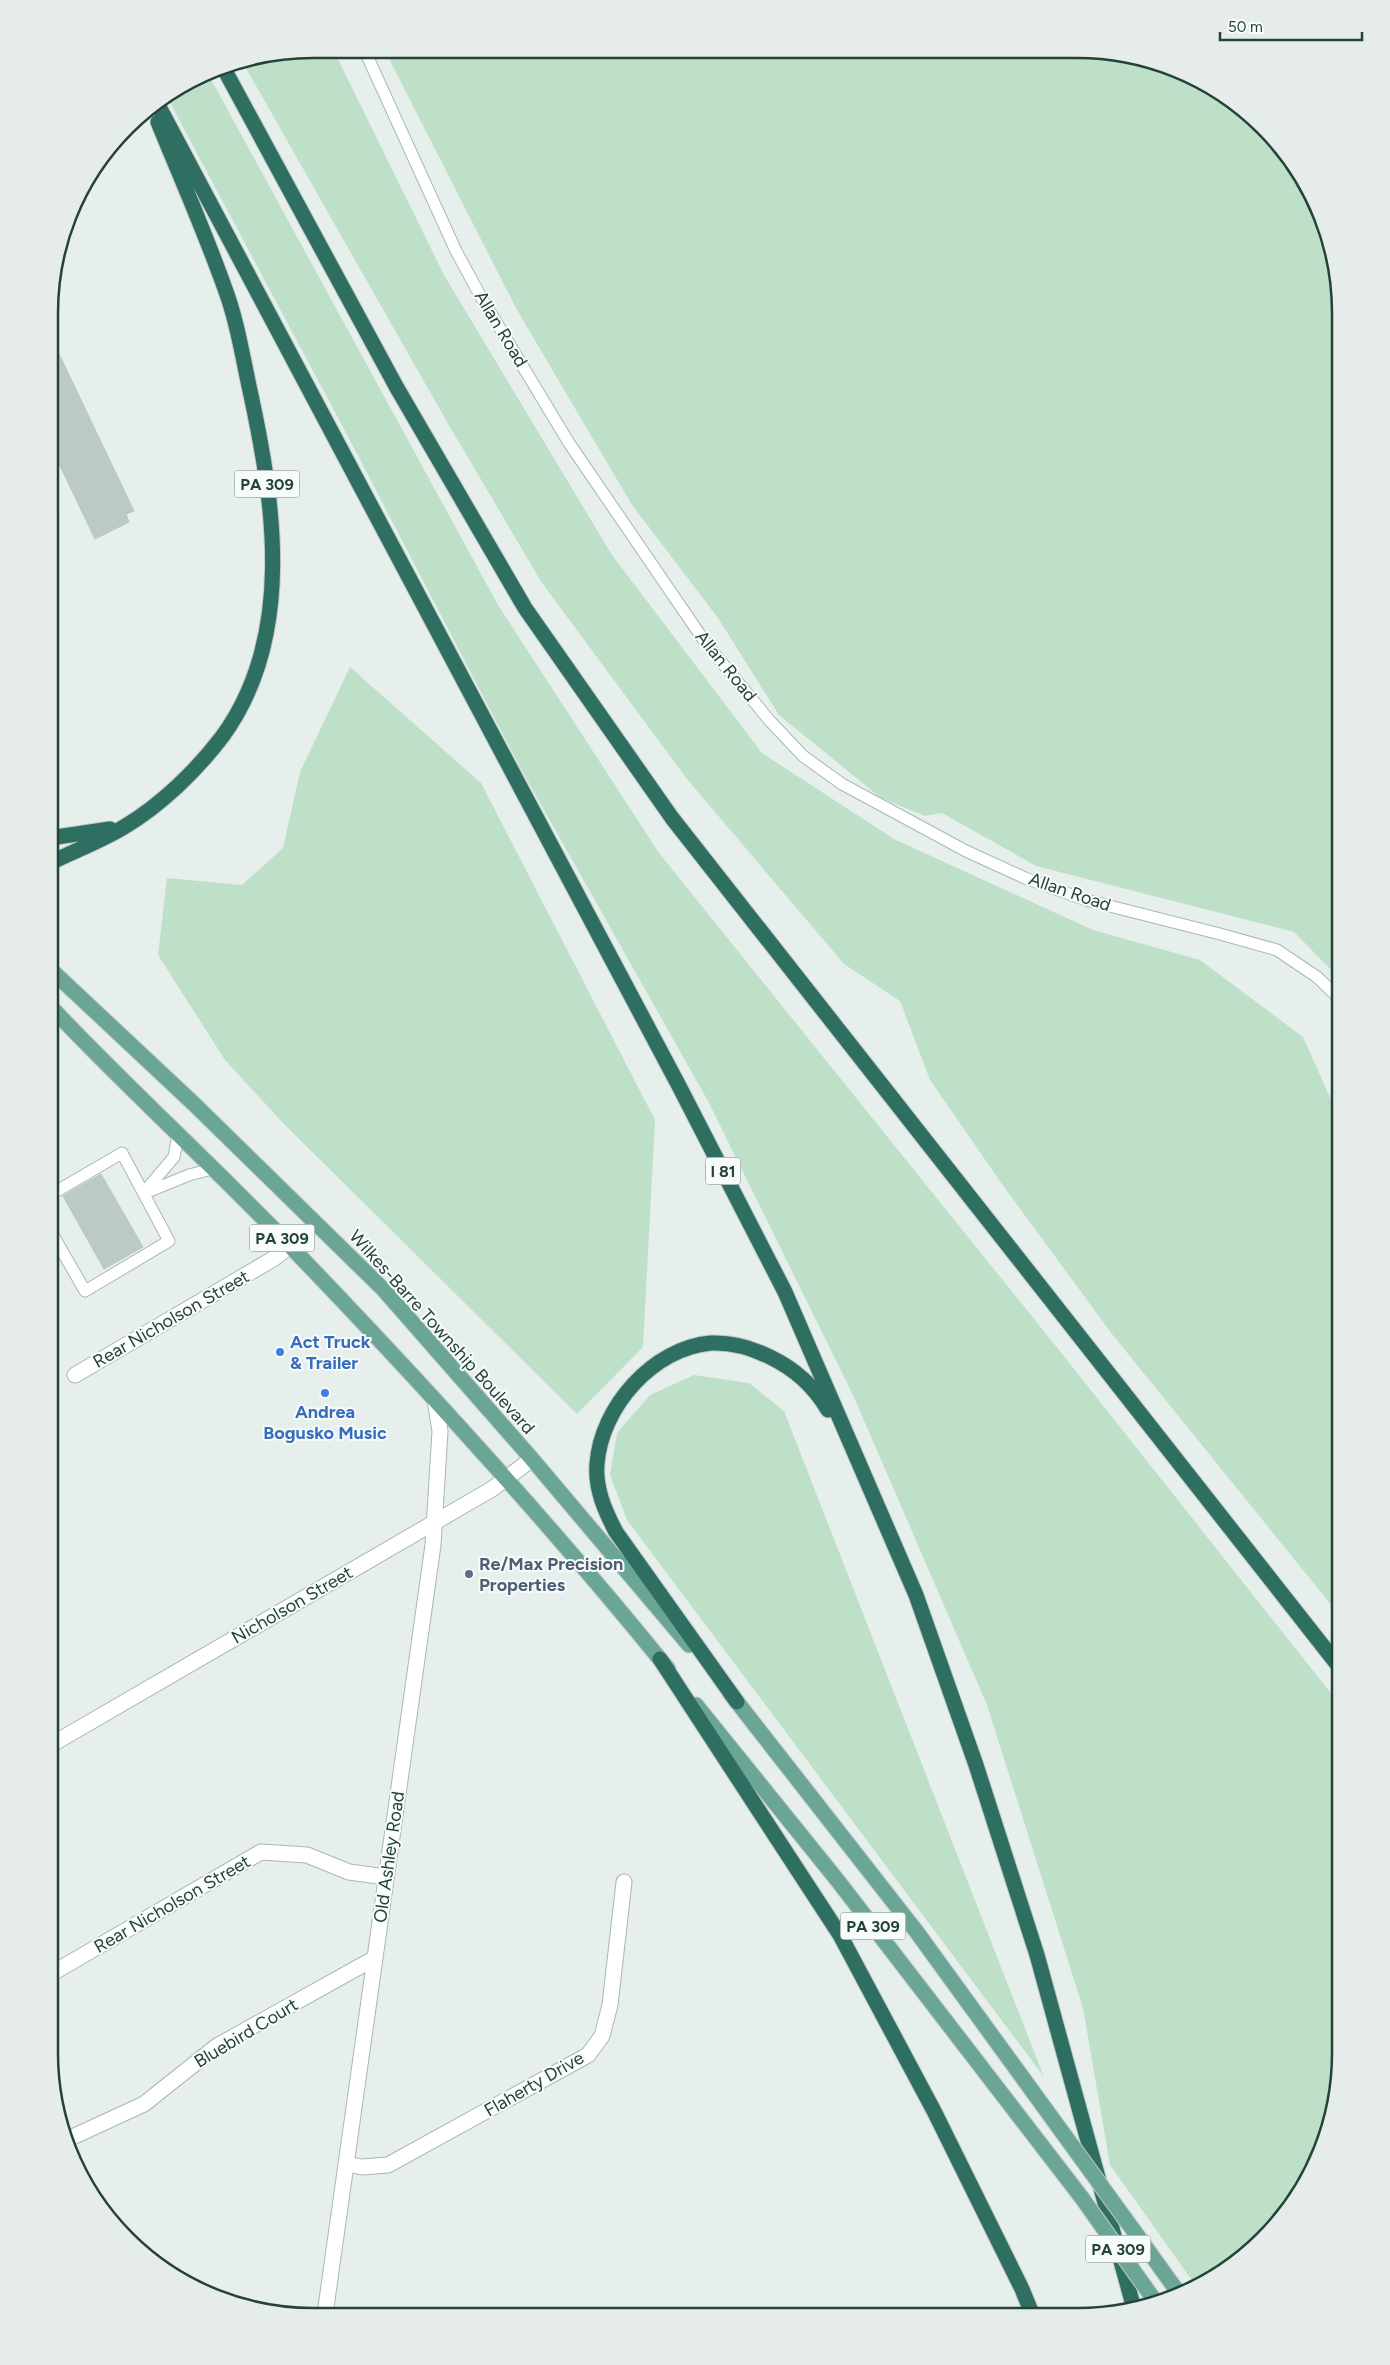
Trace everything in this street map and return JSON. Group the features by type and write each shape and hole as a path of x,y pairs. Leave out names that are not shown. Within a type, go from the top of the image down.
{"highway":[{"path":"226,73 397,388 525,608 672,818 1332,1658"},
{"name":"I 81","path":"160,108 679,1086 785,1292 916,1595 979,1774 1037,1955 1132,2302"},
{"name":"PA 309","path":"58,859 124,827 181,783 222,737 241,706 255,672 268,625 273,553 262,444 244,361 225,287 154,112"},
{"path":"58,837 124,827"},
{"path":"738,1702 616,1532 605,1511 598,1488 597,1464 601,1439 608,1419 634,1382 652,1368 688,1349 710,1343 731,1344 749,1348 774,1359 788,1366 804,1379 822,1399 859,1463"},
{"path":"660,1659 840,1935 934,2111 1030,2308"}],"main road":[{"name":"Wilkes-Barre Township Boulevard","path":"58,976 194,1104 382,1289 532,1459 738,1702"},
{"name":"PA 309","path":"58,1014 290,1246 506,1478 660,1659 838,1881 1082,2198 1152,2296"},
{"name":"PA 309","path":"738,1702 916,1931 1175,2288"}],"street":[{"name":"Rear Nicholson Street","path":"75,1375 273,1260 290,1246"},
{"name":"Old Ashley Road","path":"326,2308 433,1546 440,1431 435,1400"},
{"name":"Nicholson Street","path":"58,1741 492,1489 532,1459"},
{"name":"Rear Nicholson Street","path":"58,1970 261,1852 307,1855 349,1872 386,1877"},
{"name":"Flaherty Drive","path":"346,2164 362,2167 388,2165 530,2089 588,2055 602,2036 610,2005 624,1882"},
{"name":"Bluebird Court","path":"72,2137 144,2104 217,2046 375,1958"}],"lane":[{"name":"Allan Road","path":"368,58 456,251 570,443 705,642 769,720 803,756 842,784 966,851 1025,878 1086,900 1277,950 1317,977 1332,991"},
{"path":"144,1192 174,1157 178,1135"},
{"path":"58,1190 122,1153 169,1241 85,1291 58,1244"},
{"path":"144,1192 189,1175 212,1169"}],"green space":[{"path":"296,58 337,58 444,275 612,555 762,753 894,839 1093,930 1200,960 1303,1037 1332,1102 1332,1606 1112,1334 1004,1187 930,1080 900,1001 844,964 687,779 542,583 447,422 245,67 263,62"},
{"path":"389,58 1094,58 1127,62 1159,71 1190,84 1233,110 1258,132 1280,157 1306,200 1324,247 1332,296 1332,971 1294,932 1036,866 942,813 925,816 881,798 779,715 718,618 632,505 517,310"},
{"path":"211,79 498,605 659,853 1063,1355 1332,1695 1332,2069 1328,2102 1313,2150 1298,2180 1280,2208 1258,2233 1233,2255 1192,2280 1110,2165 1083,2008 987,1705 853,1395 708,1101 522,771 353,446 169,101"},
{"path":"350,667 481,783 655,1120 643,1347 577,1414 284,1124 225,1060 158,955 167,878 242,885 283,848 300,772"},
{"path":"694,1375 749,1383 784,1411 1044,2077 627,1520 610,1475 617,1433 650,1395"}],"building":[{"path":"58,352 134,511 126,514 129,522 95,539 58,462"},
{"path":"101,1174 143,1247 104,1269 63,1196"}],"place":[{"name":"Act Truck & Trailer","path":"280,1352"},
{"name":"Andrea Bogusko Music","path":"325,1393"},
{"name":"Re/Max Precision Properties","path":"469,1574"}]}
